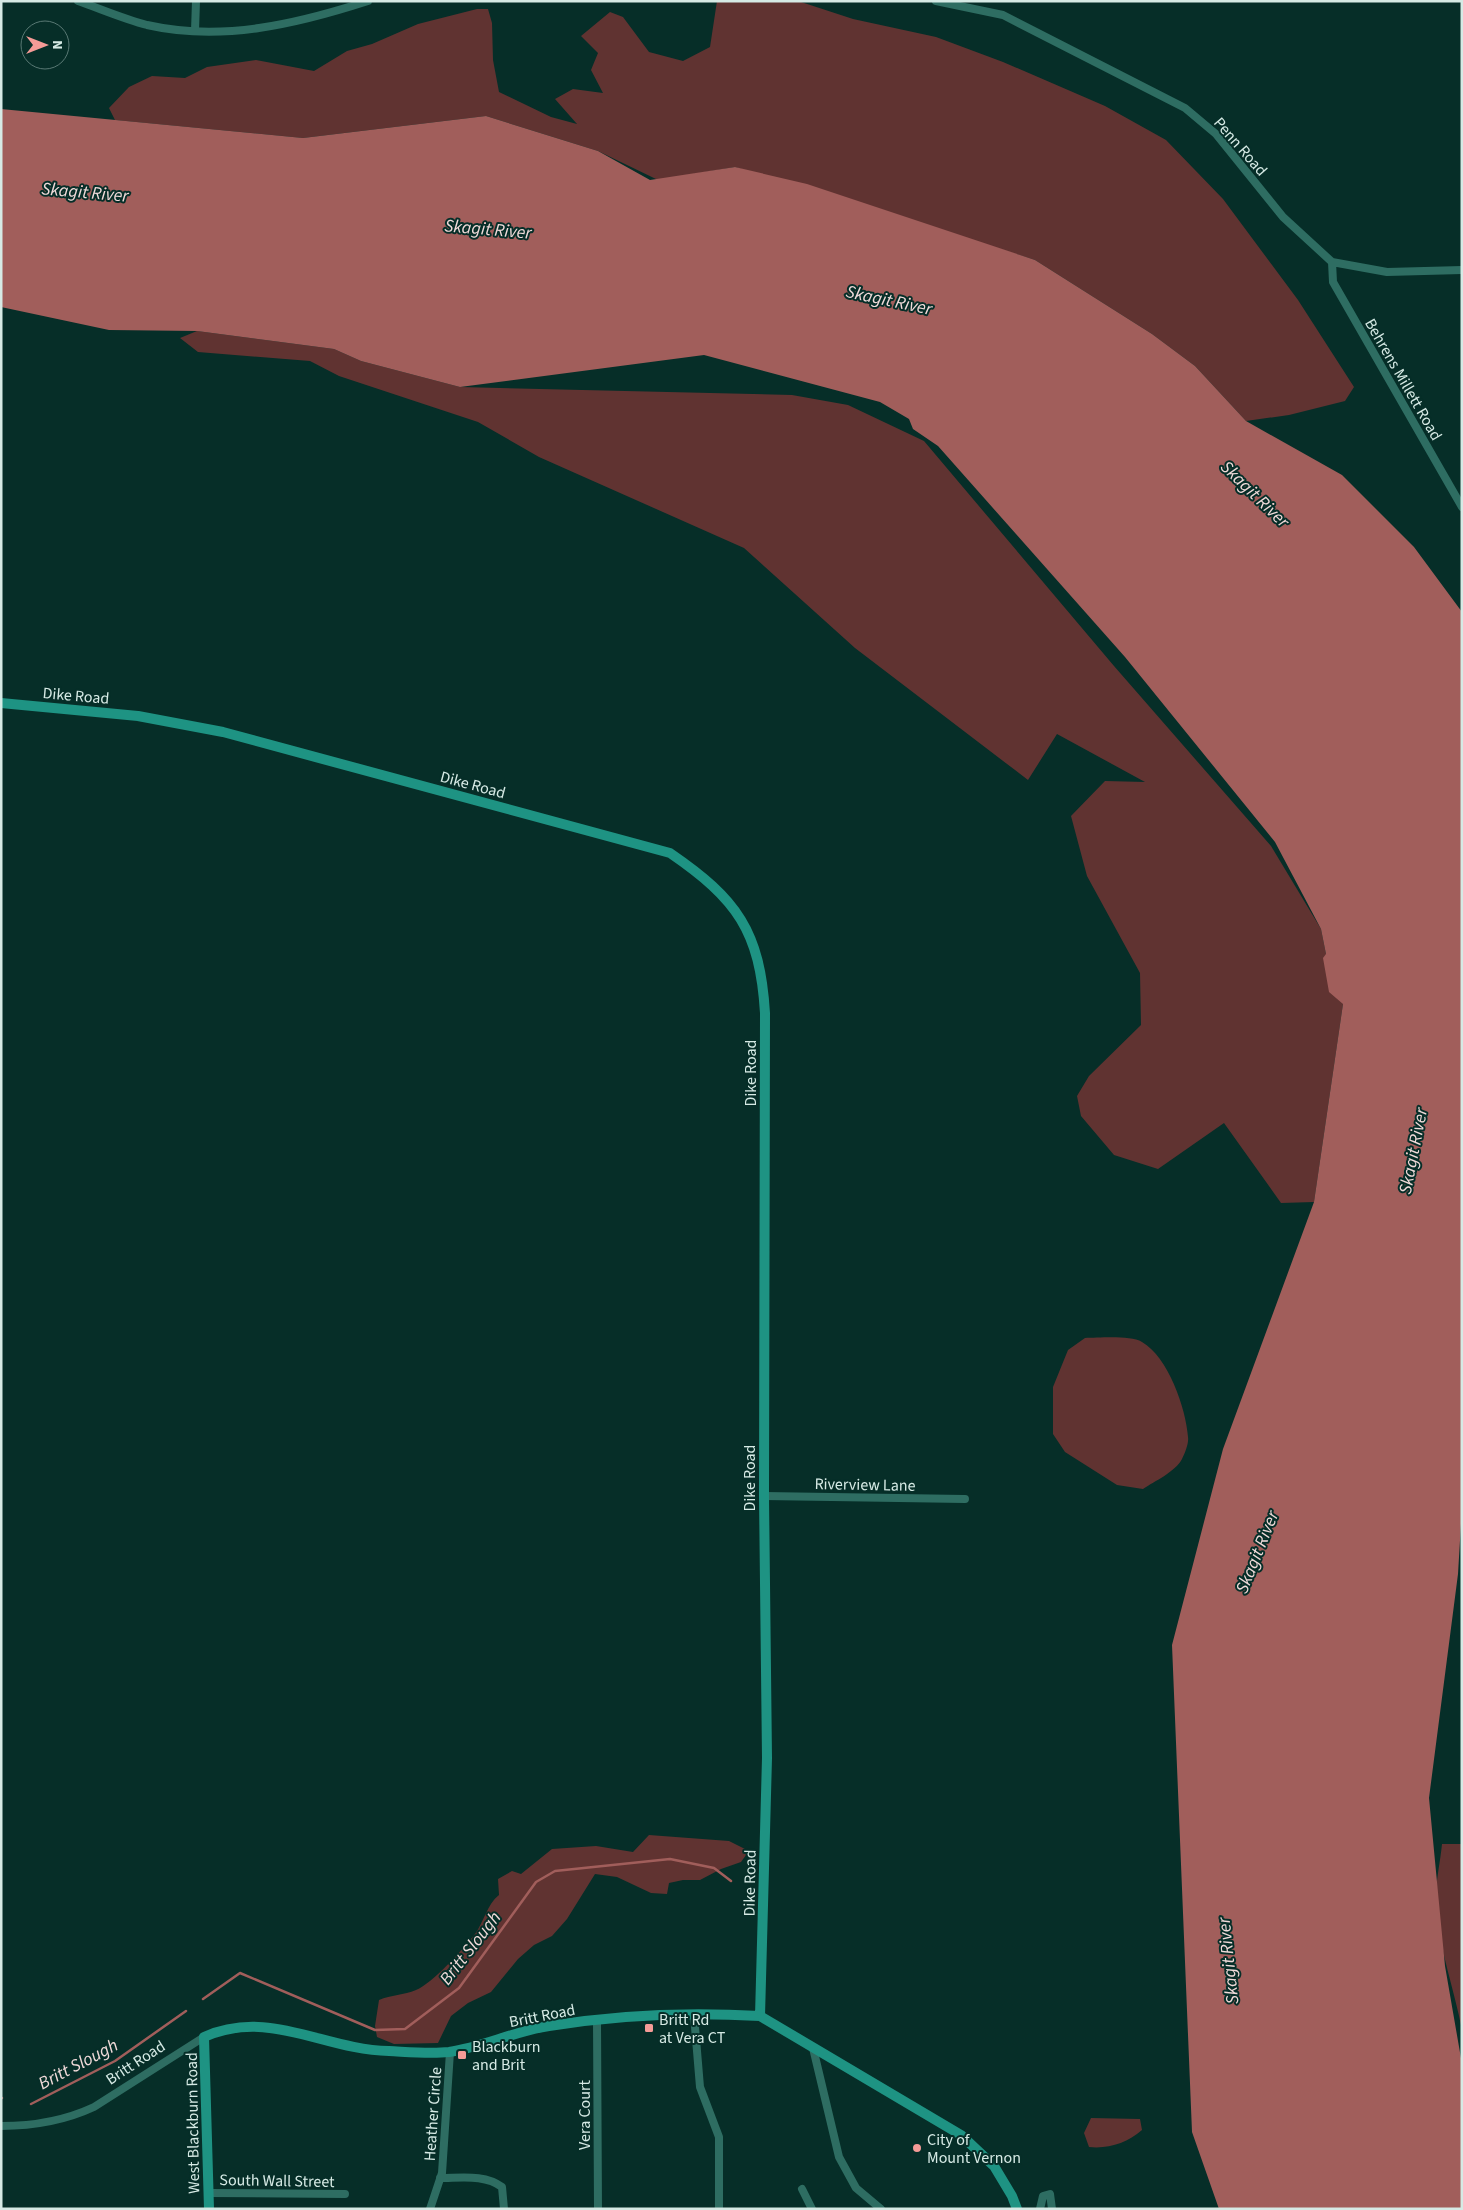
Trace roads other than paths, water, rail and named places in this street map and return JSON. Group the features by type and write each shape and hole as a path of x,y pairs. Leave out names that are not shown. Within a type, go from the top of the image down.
{"street":[{"path":"78,1 147,25 195,31 246,32 324,16 368,1"},
{"path":"195,31 196,1"},
{"name":"Penn Road","path":"936,1 1003,15 1185,108 1216,134 1283,217 1332,262"},
{"path":"1332,262 1387,272 1462,270"},
{"name":"Behrens Millett Road","path":"1332,262 1333,282 1462,507"},
{"name":"Dike Road","path":"1,704 138,716 223,732 670,853 712,884 738,915 756,949 763,978 765,1013 764,1496 766,1758 760,2016"},
{"name":"Riverview Lane","path":"764,1496 965,1500"},
{"path":"694,2015 700,2087 719,2137 719,2209"},
{"name":"Britt Road","path":"1,2126 56,2122 79,2114 94,2107 204,2037 222,2028 250,2025 272,2026 385,2051 450,2052 547,2026 597,2020 694,2015 760,2016"},
{"path":"760,2016 961,2135 994,2166 1017,2209"},
{"name":"Vera Court","path":"597,2020 598,2209"},
{"name":"West Blackburn Road","path":"204,2037 209,2209"},
{"path":"813,2048 839,2157 856,2188 881,2209"},
{"name":"Heather Circle","path":"430,2209 440,2178 450,2052"},
{"name":"Heather Circle","path":"440,2178 484,2178 494,2181 502,2187 504,2209"},
{"path":"802,2189 812,2209"},
{"name":"South Wall Street","path":"209,2193 345,2194"},
{"path":"1040,2209 1043,2196 1050,2194 1052,2209"}],"water":[{"name":"Skagit River","path":"1,109 303,138 486,116 598,151 650,180 735,167 807,184 1035,260 1152,334 1195,366 1246,421 1342,475 1414,547 1462,612 1462,1507 1458,1574 1429,1798 1445,1966 1462,2064 1462,2209 1219,2209 1192,2132 1172,1645 1223,1449 1314,1202 1343,1004 1329,992 1323,958 1326,954 1321,929 1275,842 1125,657 938,446 913,429 909,419 880,402 704,355 460,387 361,361 334,349 197,331 109,330 1,307"}],"waterway":[{"name":"Britt Slough","path":"203,1999 240,1973 375,2030 405,2029 459,1988 536,1882 555,1871 670,1859 714,1868 731,1881"},
{"name":"Britt Slough","path":"31,2104 115,2061 186,2011"}],"place":[{"name":"Britt Rd at Vera CT","path":"649,2028"},
{"name":"Blackburn and Brit","path":"462,2055"},
{"name":"City of Mount Vernon","path":"917,2148"}]}
